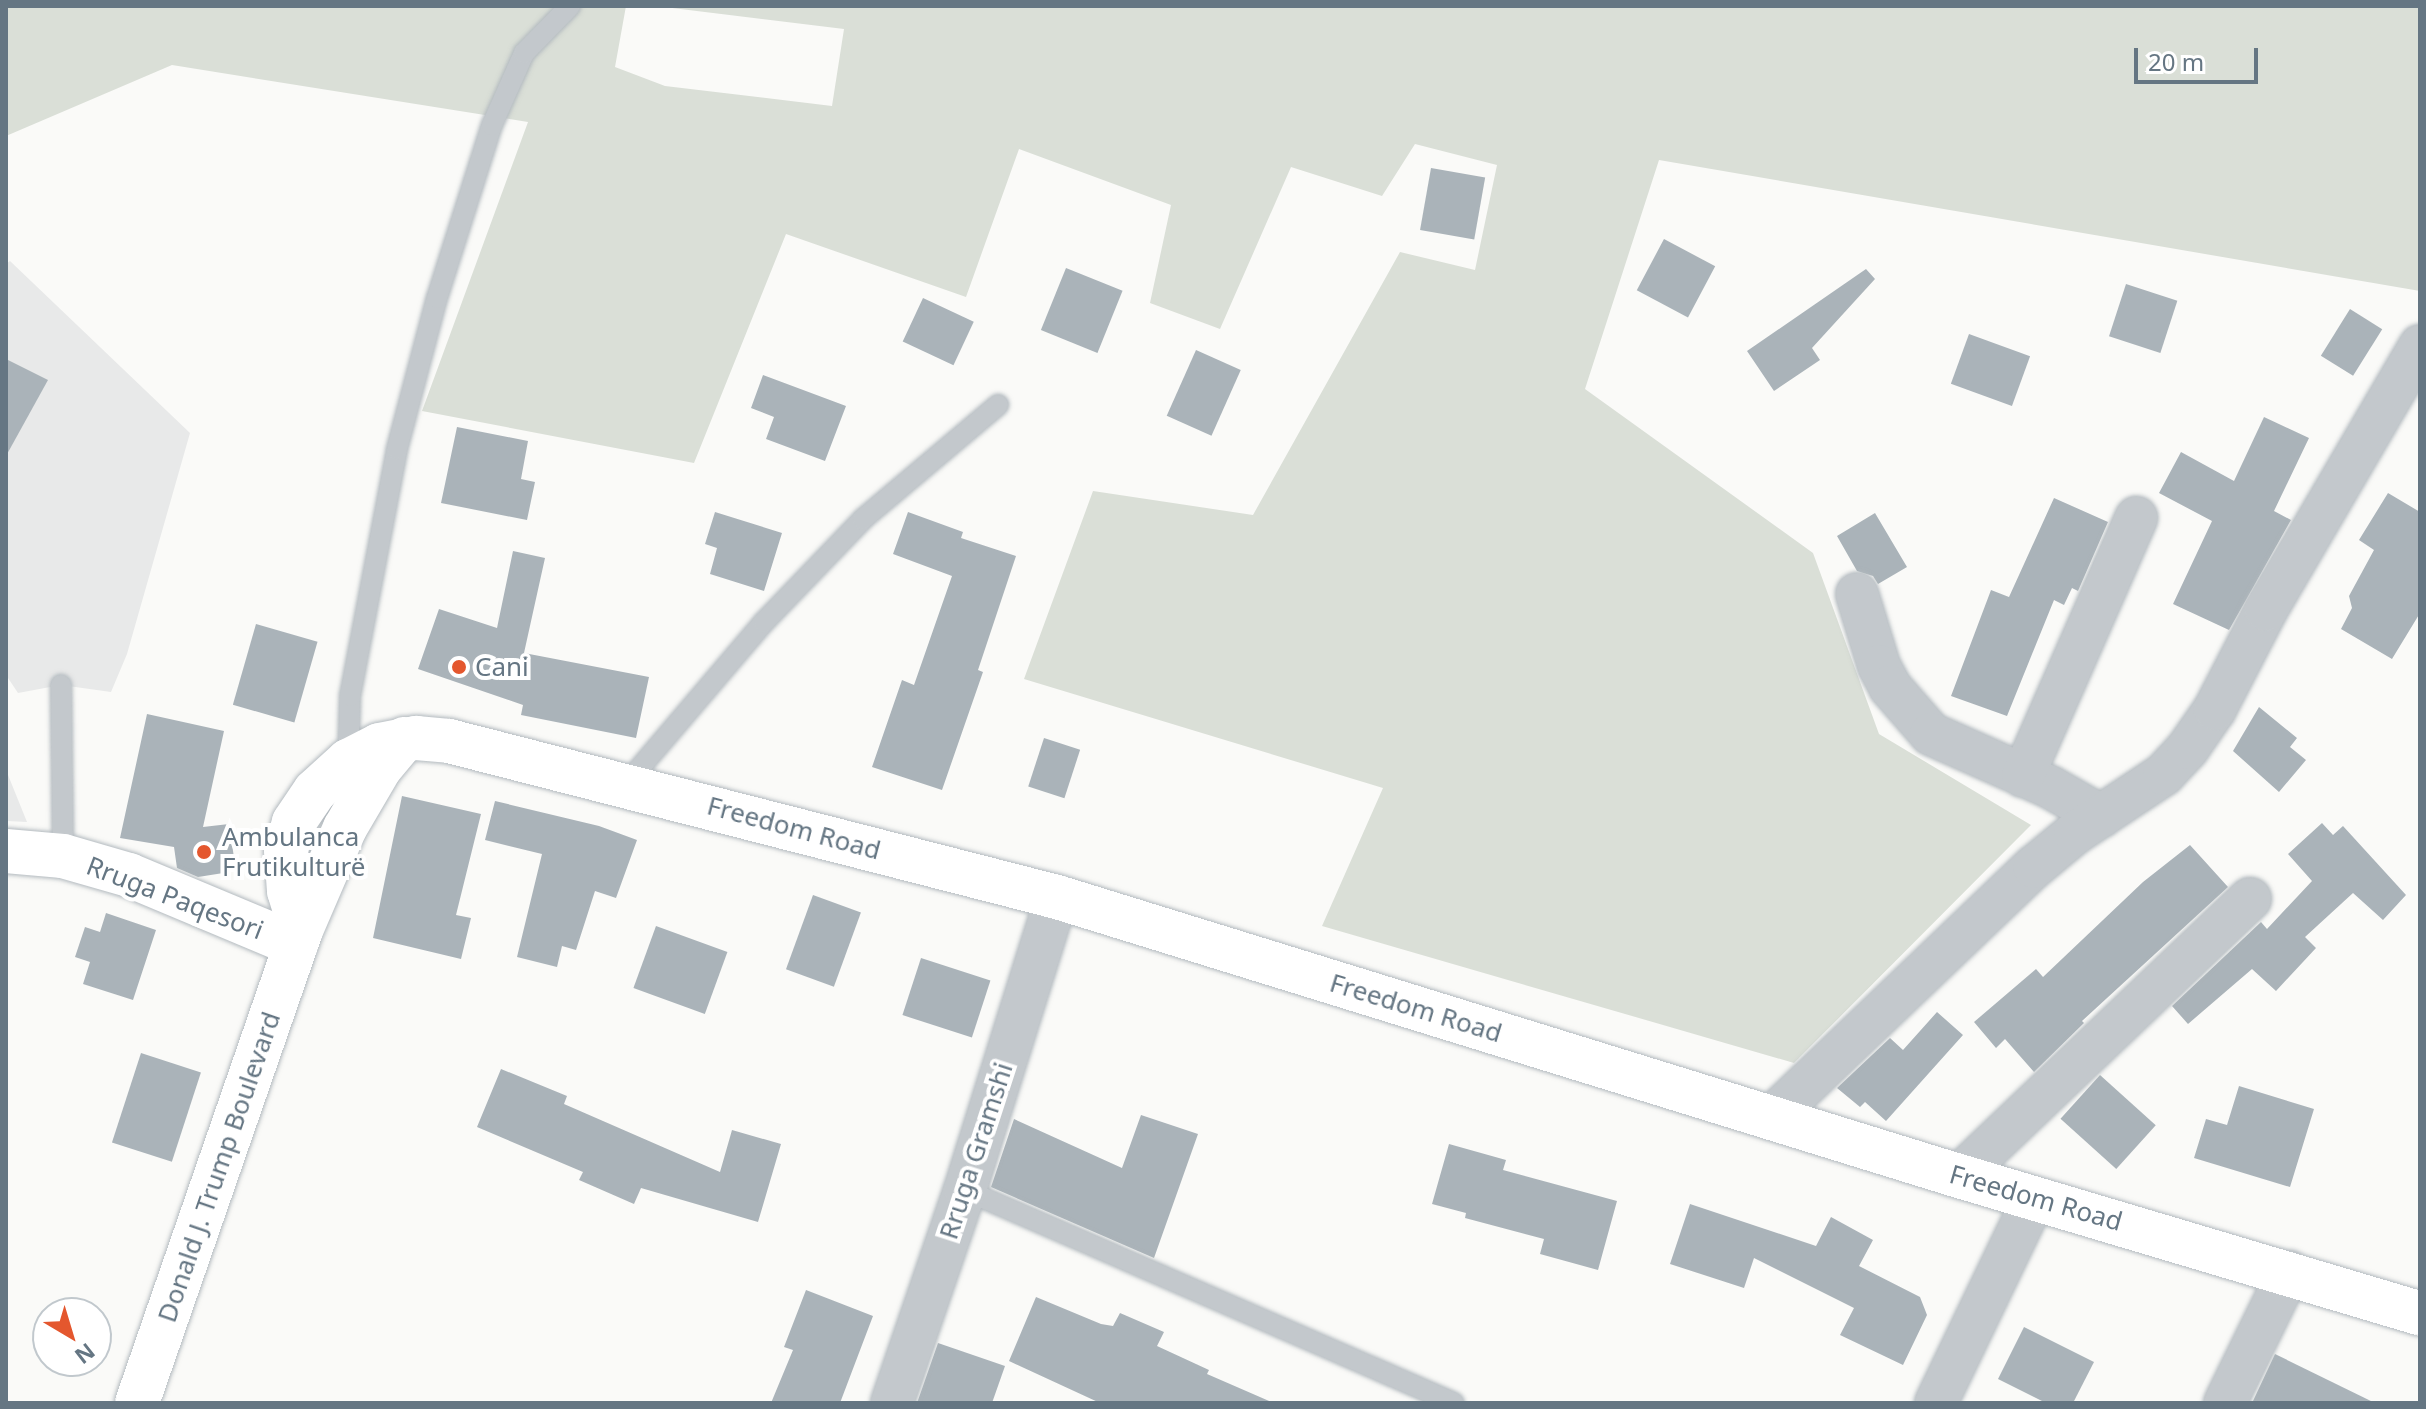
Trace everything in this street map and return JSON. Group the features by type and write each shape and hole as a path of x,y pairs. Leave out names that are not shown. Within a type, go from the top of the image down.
{"main road":[{"path":"298,937 285,868 294,822 315,791 348,761 379,745 404,739"},
{"name":"Freedom Road","path":"404,739 474,746 1057,897 1959,1176 2420,1313"},
{"name":"Donald J. Trump Boulevard","path":"137,1403 298,937 345,828 380,768 404,739"},
{"name":"Rruga Paqesori","path":"6,851 63,856 129,875 298,937"}],"street":[{"path":"1771,1118 2034,867 2101,816 2164,774 2188,748 2215,709 2266,610 2420,346"},
{"path":"2023,776 2136,518"},
{"path":"1857,594 1879,666 1907,708 1931,734 2101,816"},
{"name":"Rruga Gramshi","path":"892,1403 965,1190 1057,897"},
{"path":"1959,1176 2250,899"},
{"path":"1936,1403 2034,1198"},
{"path":"2225,1403 2289,1272"}],"lane":[{"path":"348,761 350,696 397,449 437,298 492,125 524,53 570,6"},
{"path":"626,784 764,622 863,519 998,405"},
{"path":"61,685 63,856"},
{"path":"965,1190 1454,1403"}],"shaded area":[{"path":"6,6 626,6 615,67 665,86 832,106 844,29 656,6 2420,6 2420,291 1659,160 1585,389 1813,553 1879,734 2031,825 1794,1063 1322,926 1383,788 1024,679 1093,491 1253,515 1400,252 1475,270 1497,165 1415,144 1382,196 1291,167 1220,329 1150,303 1171,205 1019,149 966,297 786,234 694,463 422,411 528,122 172,65 6,136"},
{"path":"10,261 190,433 127,654 111,692 61,685 18,693 6,675 6,264"},
{"path":"6,770 27,822 6,821"}],"building":[{"path":"1431,168 1485,178 1474,240 1420,230"},
{"path":"1664,239 1715,266 1688,317 1637,290"},
{"path":"1066,268 1123,291 1097,353 1041,330"},
{"path":"1866,269 1875,279 1812,348 1820,360 1774,391 1747,351"},
{"path":"2126,284 2177,301 2160,353 2109,336"},
{"path":"923,298 974,322 953,365 903,342"},
{"path":"2350,309 2382,329 2353,376 2321,356"},
{"path":"1969,334 2030,356 2012,406 1951,384"},
{"path":"1196,350 1241,370 1211,436 1167,416"},
{"path":"6,359 48,380 6,456"},
{"path":"763,375 846,406 825,461 766,439 774,417 751,408"},
{"path":"2264,417 2309,438 2274,511 2291,520 2229,630 2173,604 2212,521 2159,493 2181,452 2234,481"},
{"path":"457,427 528,441 521,479 535,482 527,520 441,503"},
{"path":"2388,493 2420,512 2420,613 2392,659 2341,629 2352,608 2349,596 2374,550 2359,540"},
{"path":"2054,498 2108,522 2078,591 2072,588 2064,605 2054,600 2007,716 1951,696 1991,590 2009,597"},
{"path":"715,512 782,533 764,591 710,574 717,548 705,544"},
{"path":"908,512 963,532 961,538 1016,556 978,670 983,672 942,790 872,767 902,680 914,685 952,576 893,554"},
{"path":"1875,513 1907,567 1878,584 1873,576 1857,571 1837,536"},
{"path":"513,551 545,558 524,653 649,677 636,738 521,715 523,705 418,669 439,609 497,628"},
{"path":"256,624 318,642 294,722 233,705"},
{"path":"2259,707 2297,738 2290,747 2306,760 2279,792 2233,751"},
{"path":"147,714 224,731 203,827 229,824 236,871 198,877 177,868 174,847 120,838"},
{"path":"1044,738 1080,750 1064,798 1028,787"},
{"path":"402,796 481,814 456,915 471,918 461,959 373,938"},
{"path":"495,801 599,826 637,840 616,898 595,891 576,950 562,946 557,967 517,957 542,854 485,840"},
{"path":"2322,823 2333,835 2343,826 2406,895 2383,920 2353,893 2305,937 2316,948 2276,991 2252,969 2188,1024 2172,1006 2261,922 2267,929 2312,881 2288,854"},
{"path":"2190,845 2228,887 2082,1021 2084,1023 2034,1072 2005,1039 1996,1048 1974,1022 2036,969 2043,977 2143,882"},
{"path":"813,895 861,912 834,987 786,969"},
{"path":"106,913 156,930 133,1000 83,984 90,962 75,957 85,927 100,932"},
{"path":"656,926 727,952 705,1014 633,988"},
{"path":"921,958 990,981 972,1038 902,1015"},
{"path":"1937,1012 1963,1035 1886,1121 1865,1102 1860,1107 1837,1088 1890,1038 1903,1050"},
{"path":"141,1053 201,1072 172,1162 112,1142"},
{"path":"501,1069 567,1096 564,1104 720,1172 732,1130 781,1144 758,1222 641,1188 634,1204 579,1180 583,1172 477,1127"},
{"path":"2100,1075 2156,1125 2116,1169 2061,1119"},
{"path":"2239,1086 2314,1109 2290,1187 2194,1158 2206,1119 2227,1125"},
{"path":"1141,1115 1198,1134 1154,1258 991,1187 1014,1119 1122,1168"},
{"path":"1449,1144 1506,1160 1503,1170 1617,1201 1598,1270 1540,1254 1544,1239 1465,1218 1466,1213 1432,1204"},
{"path":"1690,1204 1816,1246 1831,1217 1873,1240 1859,1266 1920,1297 1927,1315 1903,1365 1840,1335 1854,1308 1754,1258 1744,1288 1670,1264"},
{"path":"806,1290 873,1316 840,1403 771,1403 793,1350 784,1347"},
{"path":"1036,1297 1101,1324 1113,1326 1120,1313 1164,1332 1157,1346 1209,1370 1207,1374 1274,1403 1100,1403 1009,1361"},
{"path":"2024,1327 2094,1362 2073,1403 2046,1403 1998,1379"},
{"path":"938,1343 1005,1366 992,1403 917,1403"},
{"path":"2275,1354 2375,1403 2252,1403"}],"place":[{"name":"Cani","path":"459,667"},
{"name":"Ambulanca Frutikulturë","path":"204,852"}]}
